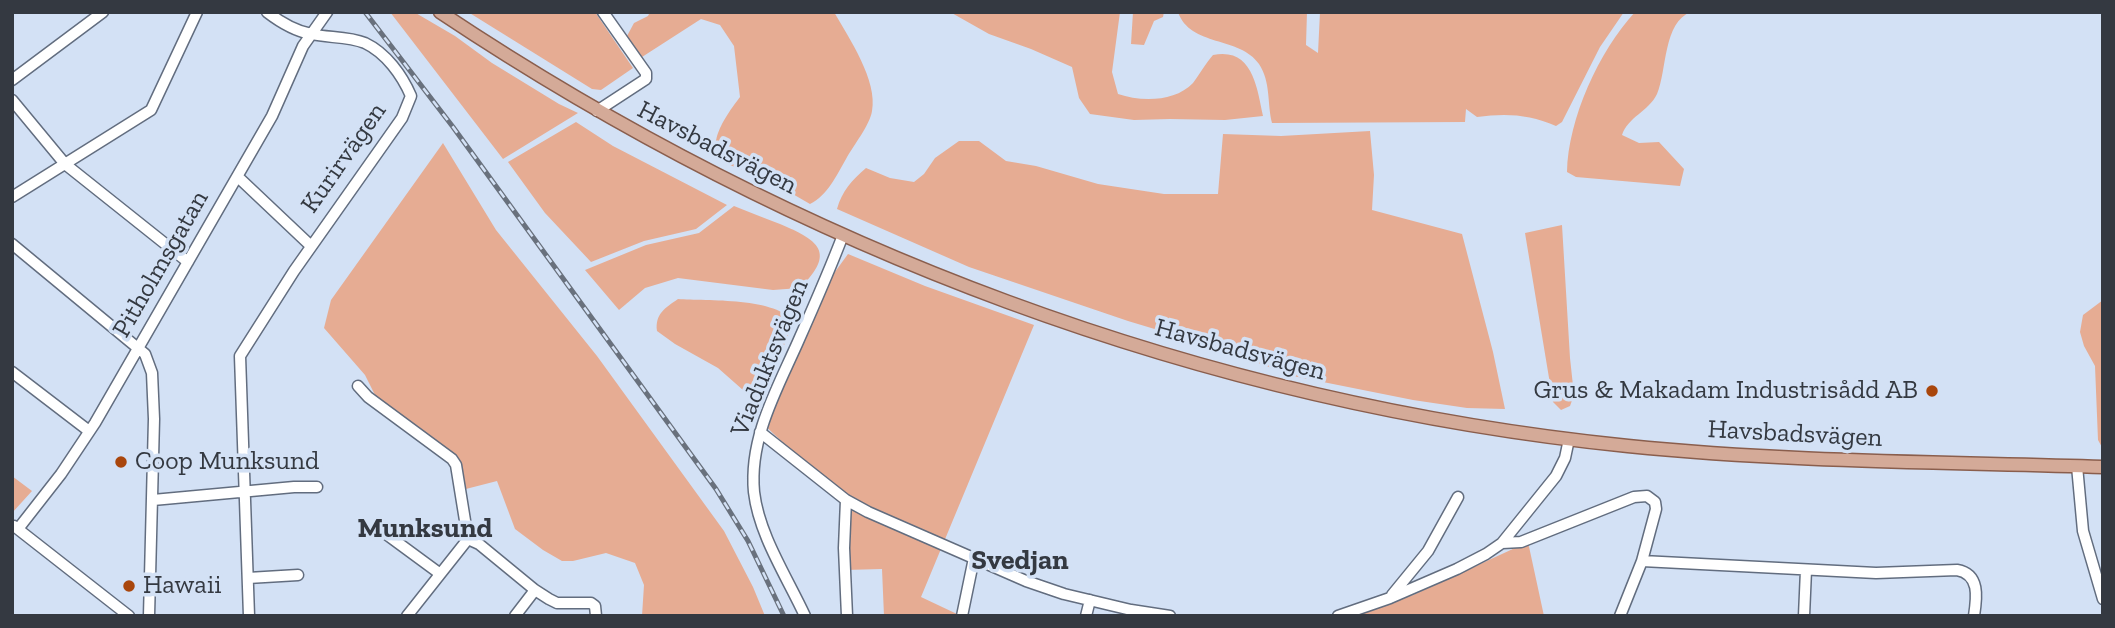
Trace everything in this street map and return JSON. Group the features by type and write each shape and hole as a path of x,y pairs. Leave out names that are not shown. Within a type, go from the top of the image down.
{"main road":[{"name":"Havsbadsvägen","path":"440,12 597,111 701,168 843,235 1002,300 1185,361 1254,380 1375,408 1569,439 1776,457 2103,467"}],"street":[{"path":"12,80 103,12"},
{"path":"12,197 151,110 197,12"},
{"path":"267,12 293,29 310,34"},
{"name":"Pitholmsgatan","path":"15,526 61,474 89,431 238,177 272,116 310,34 327,12"},
{"path":"597,111 646,79 646,73 603,12"},
{"name":"Kurirvägen","path":"249,616 240,356 311,246 402,118 411,96 404,79 378,52 365,43 310,34"},
{"path":"12,100 65,164 188,262"},
{"name":"Kurirvägen","path":"238,177 311,246"},
{"name":"Viaduktsvägen","path":"805,616 760,518 754,493 753,469 756,444 771,403 843,235"},
{"path":"12,244 145,354 152,373 154,419 149,616"},
{"path":"12,372 89,431"},
{"path":"358,386 368,397 446,452 453,460 468,539"},
{"path":"760,432 846,500 868,512 1026,580 1090,600 1170,616"},
{"path":"1338,616 1390,598 1467,564 1502,542 1556,476 1569,439"},
{"path":"2077,466 2083,531 2103,600"},
{"path":"153,500 317,487"},
{"path":"1502,542 1521,542 1634,497 1647,496 1655,502 1656,509 1642,561 1620,616"},
{"path":"1390,598 1428,551 1458,497"},
{"path":"846,500 844,548 847,616"},
{"path":"15,526 129,616"},
{"path":"386,534 439,573"},
{"path":"407,616 468,539"},
{"path":"468,539 479,544 534,590 557,603 591,603 595,606 596,616"},
{"path":"962,616 974,558"},
{"path":"1642,561 1876,573 1957,569 1966,571 1973,578 1976,589 1973,616"},
{"path":"1804,616 1806,570"},
{"path":"248,578 298,575"},
{"path":"515,616 534,590"},
{"path":"1086,616 1090,600"}],"shaded area":[{"path":"390,12 414,12 455,36 492,63 578,113 503,159"},
{"path":"468,12 595,12 633,68 601,90 592,89"},
{"path":"650,12 834,12 867,73 873,99 871,117 865,129 822,196 810,204 759,176 729,165 719,157 716,140 719,130 740,97 734,46 720,25 701,19 642,57 627,36 634,23 648,16"},
{"path":"950,12 1120,12 1112,72 1118,94 1157,99 1177,94 1193,83 1213,55 1226,54 1237,57 1251,72 1263,116 1225,120 1134,120 1090,114 1079,98 1072,67 989,34"},
{"path":"1133,12 1164,12 1163,17 1154,21 1144,45 1131,44"},
{"path":"1178,12 1307,12 1306,45 1318,53 1320,12 1624,12 1600,47 1562,122 1556,126 1517,116 1477,117 1466,109 1465,122 1272,123 1267,85 1259,64 1251,55 1240,49 1193,31 1184,23"},
{"path":"1635,12 1691,12 1682,17 1675,26 1667,48 1657,94 1629,123 1622,135 1639,143 1659,142 1684,169 1680,186 1576,177 1567,172 1579,108 1609,46"},
{"path":"576,122 613,146 727,205 696,229 644,241 591,262 545,213 508,162"},
{"path":"1370,131 1374,175 1372,210 1462,234 1505,409 1467,408 1413,400 1293,376 1221,349 1128,321 969,267 837,209 848,186 866,168 890,178 914,182 924,174 935,158 959,141 979,141 1006,161 1036,166 1098,184 1164,194 1218,194 1223,134 1281,136"},
{"path":"443,143 496,230 597,356 724,531 765,616 642,616 644,585 635,563 606,553 562,561 515,529 497,481 462,490 458,476 439,447 376,397 365,375 324,328 331,300"},
{"path":"734,206 793,230 818,248 818,265 800,288 773,290 678,278 645,288 619,310 585,270 646,245 699,233"},
{"path":"1562,225 1574,395 1570,406 1561,410 1553,402 1525,233"},
{"path":"848,254 925,286 1034,325 921,597 957,614 956,616 884,616 882,569 845,570 848,522 856,501 812,470 759,420 824,287"},
{"path":"678,299 758,305 785,315 793,323 760,405 718,368 657,331 659,316"},
{"path":"2103,300 2103,449 2098,440 2095,366 2080,332 2083,315"},
{"path":"12,476 32,491 12,513"},
{"path":"1528,542 1544,616 1347,616 1413,595"}],"railway":[{"path":"365,12 453,127 716,489 748,541 784,616"}],"place":[{"name":"Grus & Makadam Industrisådd AB","path":"1932,391"},
{"name":"Coop Munksund","path":"121,462"},
{"name":"Hawaii","path":"129,586"}],"district":[{"name":"Munksund","path":"425,529"},
{"name":"Svedjan","path":"1020,561"}]}
